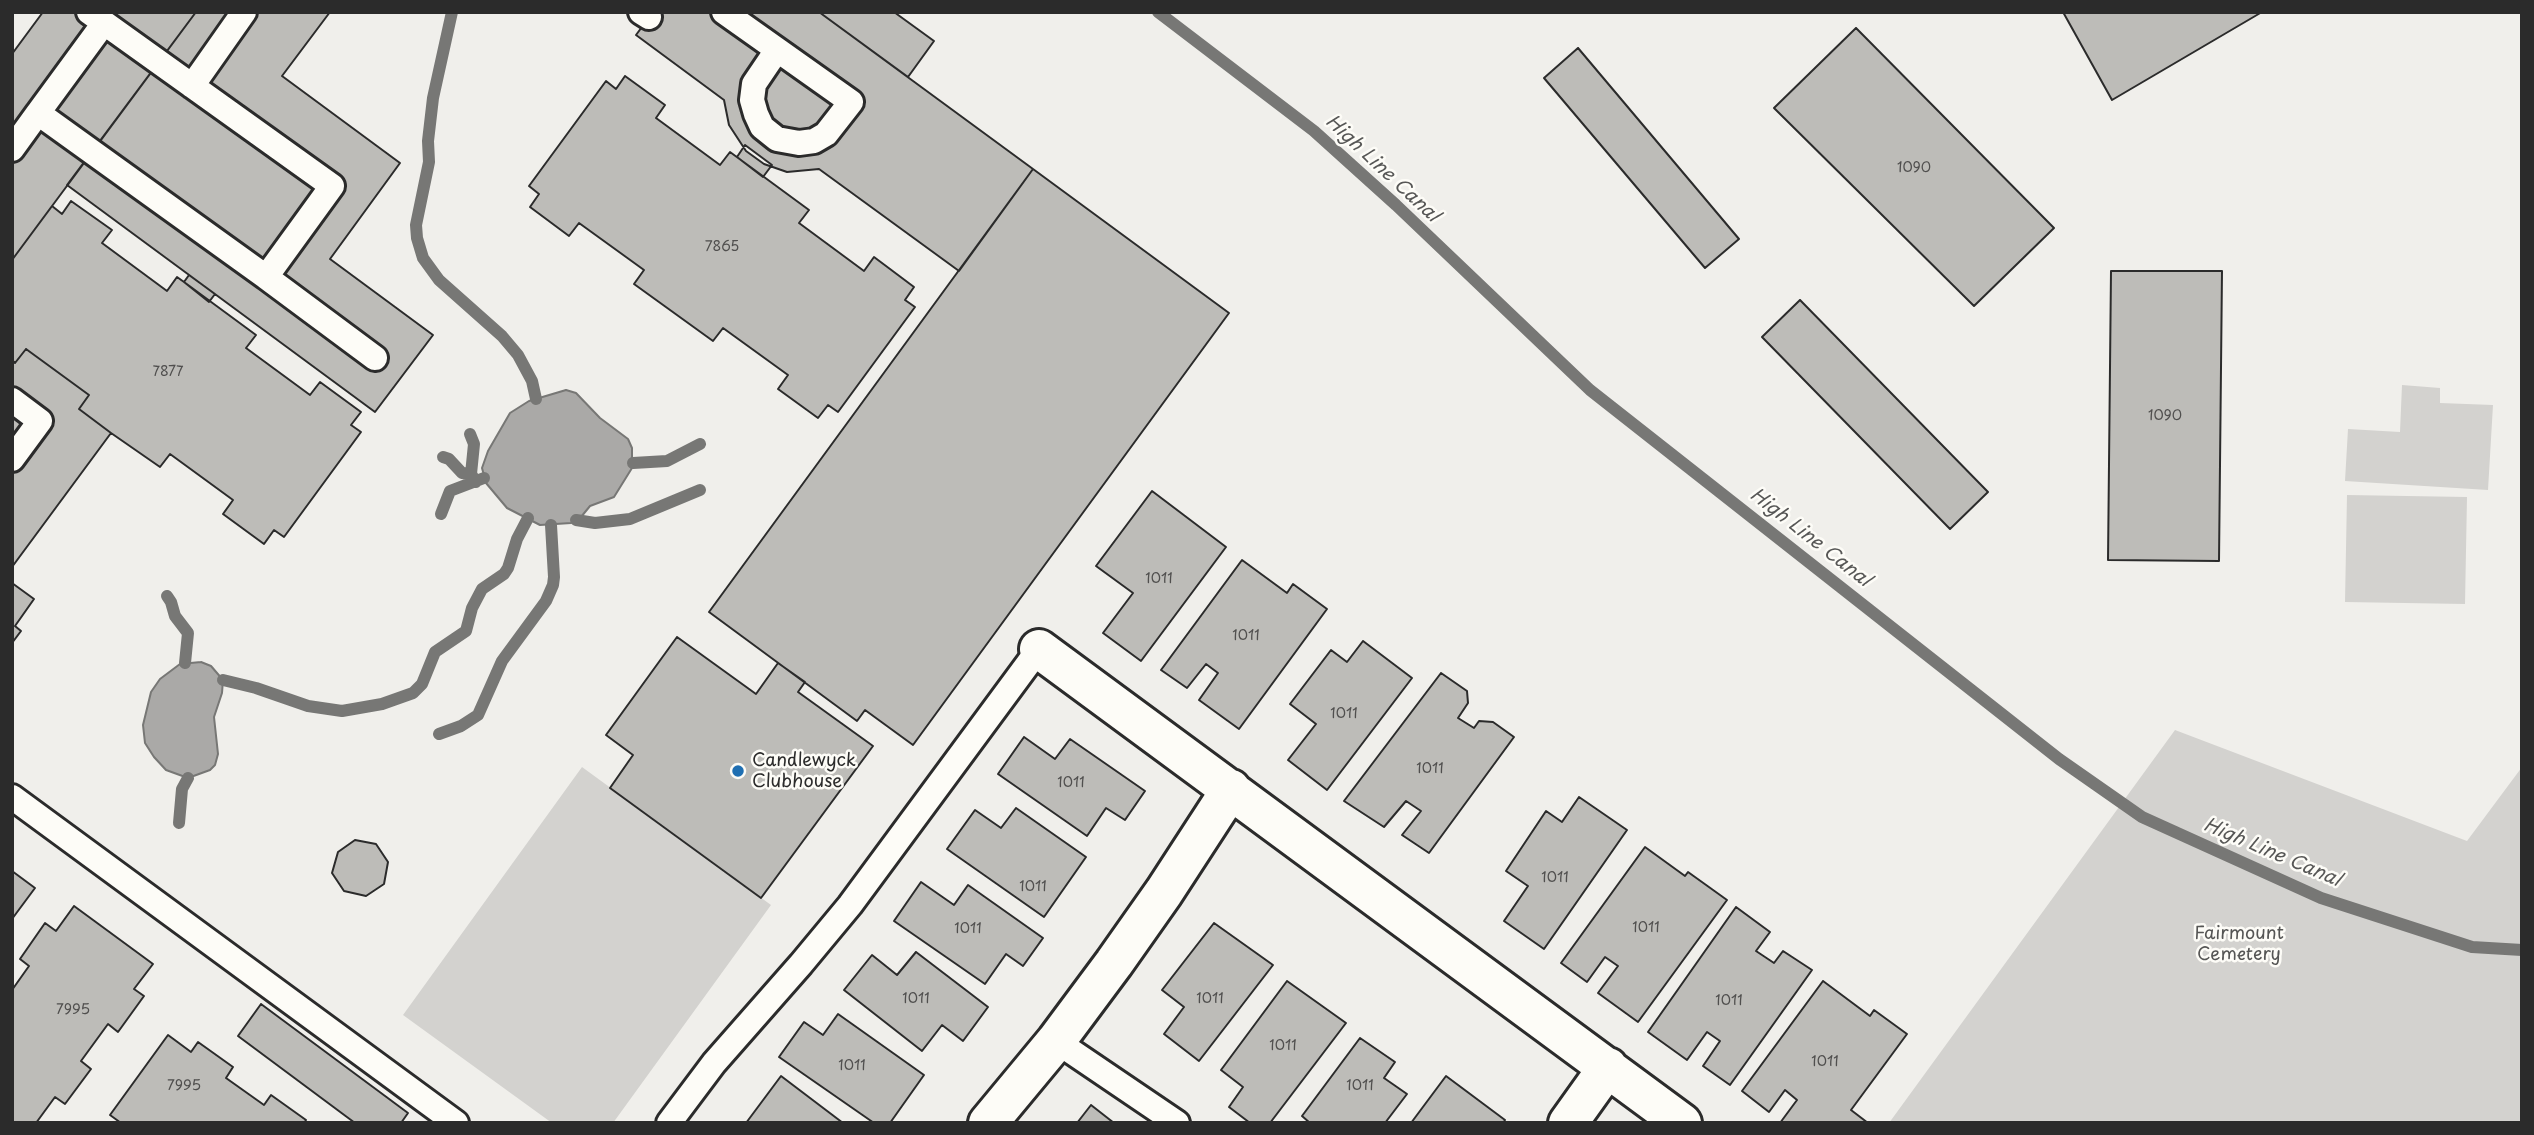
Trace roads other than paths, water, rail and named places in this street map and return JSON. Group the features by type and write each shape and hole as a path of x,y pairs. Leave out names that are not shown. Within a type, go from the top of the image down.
{"street":[{"path":"1039,649 1682,1123"},
{"path":"988,1123 1056,1041 1164,892 1231,789"},
{"path":"1568,1123 1608,1067"}],"lane":[{"path":"192,86 244,12"},
{"path":"724,12 851,102 827,134 814,141 799,143 777,139 758,121 752,100 758,76 777,50"},
{"path":"12,149 38,113 96,18 332,186 266,277"},
{"path":"38,113 375,358"},
{"path":"12,400 40,421 12,459"},
{"path":"669,1123 700,1081 850,905 1039,649"},
{"path":"12,797 456,1123"},
{"path":"1056,1041 1177,1123"}],"waterway":[{"path":"452,12 433,98 428,141 429,162 416,225 417,238 423,258 439,280 502,336 518,355 532,381 536,399"},
{"name":"High Line Canal","path":"1158,12 1314,131 1396,205 1590,390 2059,759 2142,817 2321,898 2472,947 2522,950"},
{"path":"470,434 474,444 471,474 476,482"},
{"path":"633,463 667,461 700,444"},
{"path":"443,457 449,459 462,473 471,474"},
{"path":"441,514 450,491 484,478"},
{"path":"576,520 595,523 630,519 700,490"},
{"path":"223,680 308,706 342,711 382,704 413,693 422,684 435,652 466,631 472,608 482,589 504,574 508,568 517,539 528,518"},
{"path":"439,734 461,726 478,715 502,661 546,601 554,577 551,525"},
{"path":"167,596 175,616 188,633 185,663"},
{"path":"179,823 182,789 188,778"}],"place":[{"name":"Candlewyck Clubhouse","path":"738,771"}],"park label":[{"name":"Fairmount Cemetery","path":"2239,944"}]}
